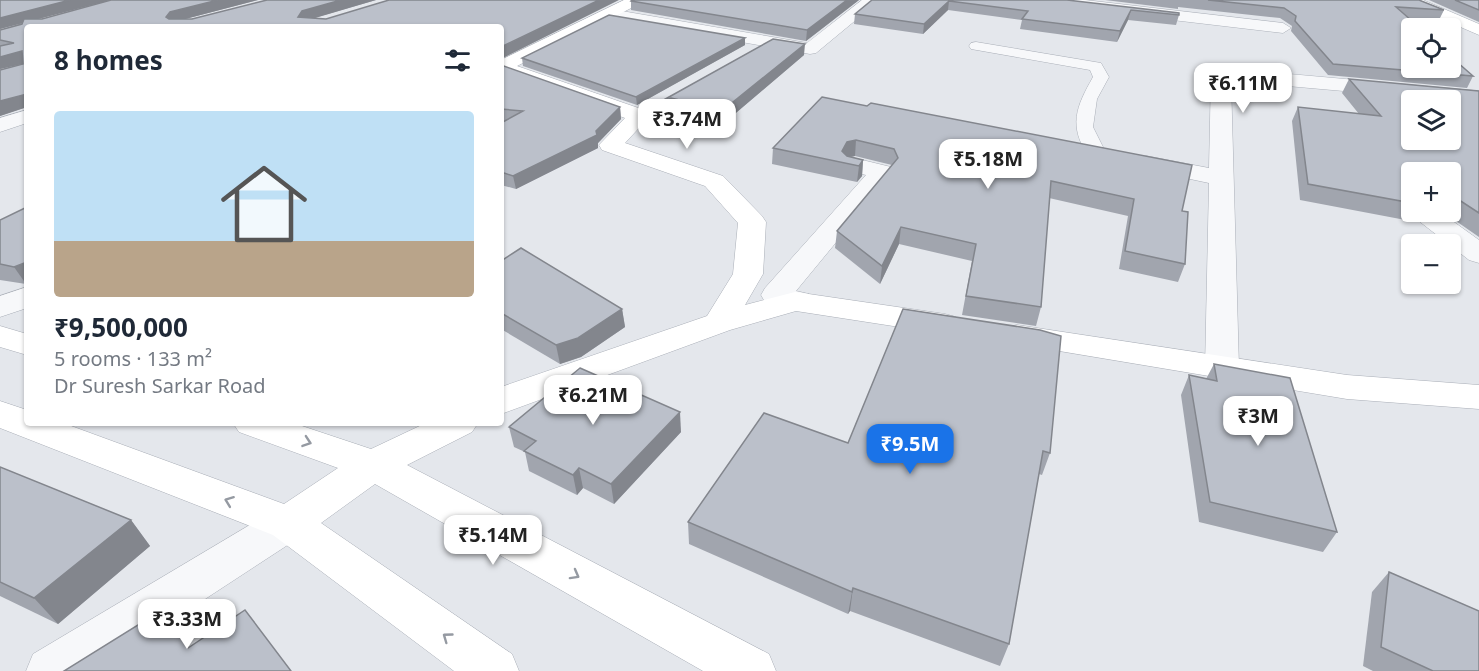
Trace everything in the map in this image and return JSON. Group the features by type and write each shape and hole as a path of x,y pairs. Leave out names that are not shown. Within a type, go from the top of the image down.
{"street":[{"path":"504,66 636,0"},
{"path":"609,14 810,49 872,0"},
{"path":"1045,0 1282,28"},
{"path":"1215,0 1220,22"},
{"path":"1410,0 1479,30"},
{"path":"739,59 769,42"},
{"path":"504,68 649,110 610,145 714,181 752,222 748,274 720,323"},
{"path":"1222,368 1221,74 1479,96"},
{"path":"0,125 24,117"},
{"path":"1073,149 1222,178"},
{"path":"854,165 882,172 776,295 798,301 1347,387 1479,397"},
{"path":"1437,222 1479,254"},
{"path":"0,308 24,298"},
{"path":"504,401 720,323 798,301"},
{"path":"0,336 24,344"},
{"path":"0,414 24,423"},
{"path":"32,426 288,523 494,671"},
{"path":"261,426 373,465 752,671"},
{"path":"51,671 288,523 373,465 453,426"}],"lane":[{"path":"976,46 1096,66 1101,77 1089,99 1084,127 1096,153"}],"building":[{"path":"0,0 70,0 0,18"},
{"path":"111,0 218,0 170,12 166,17 192,19 267,0 341,0 302,11 298,17 326,19 389,0 599,0 504,46 504,24 24,24 24,95 0,101 0,70 23,64 22,51 0,57 0,46 14,43 0,40 0,30 22,24 24,19 42,19"},
{"path":"632,0 847,0 807,30"},
{"path":"872,0 1067,0 1179,13 1179,15 1131,10 1120,31 1022,19 1028,11 949,1 924,24 855,14"},
{"path":"1208,0 1419,0 1444,10 1396,7 1409,18 1401,18 1401,70 1333,64 1295,21 1296,16 1284,8"},
{"path":"1455,0 1479,0 1479,10"},
{"path":"609,15 745,38 636,97 522,58"},
{"path":"773,39 805,44 723,110 671,98 651,107"},
{"path":"504,66 620,107 596,131 597,135 513,176 504,173 504,121 523,111 504,109"},
{"path":"1461,66 1473,76 1461,75"},
{"path":"1349,79 1479,91 1479,213 1461,201 1461,162 1401,162 1401,201 1308,184 1298,107 1381,116"},
{"path":"822,97 867,106 871,103 1192,165 1182,211 1188,212 1185,264 1125,251 1134,199 1051,181 1041,307 966,296 976,244 901,227 882,266 837,231 898,158 894,149 856,140 847,142 842,151 847,156 863,160 859,166 773,148"},
{"path":"24,208 24,263 14,267 0,264 0,220"},
{"path":"521,248 622,309 578,338 556,345 504,315 504,259"},
{"path":"903,309 1040,330 1061,336 1050,453 1043,451 1009,644 853,588 852,592 688,522 764,413 848,443"},
{"path":"1214,364 1290,378 1337,532 1210,502 1189,375 1217,381"},
{"path":"580,368 680,412 611,484 579,468 573,475 524,451 536,441 509,427"},
{"path":"0,467 131,520 34,598 0,582"},
{"path":"1389,572 1479,611 1479,671 1433,671 1381,647"},
{"path":"162,610 188,648 245,610 291,671 64,671"}]}
